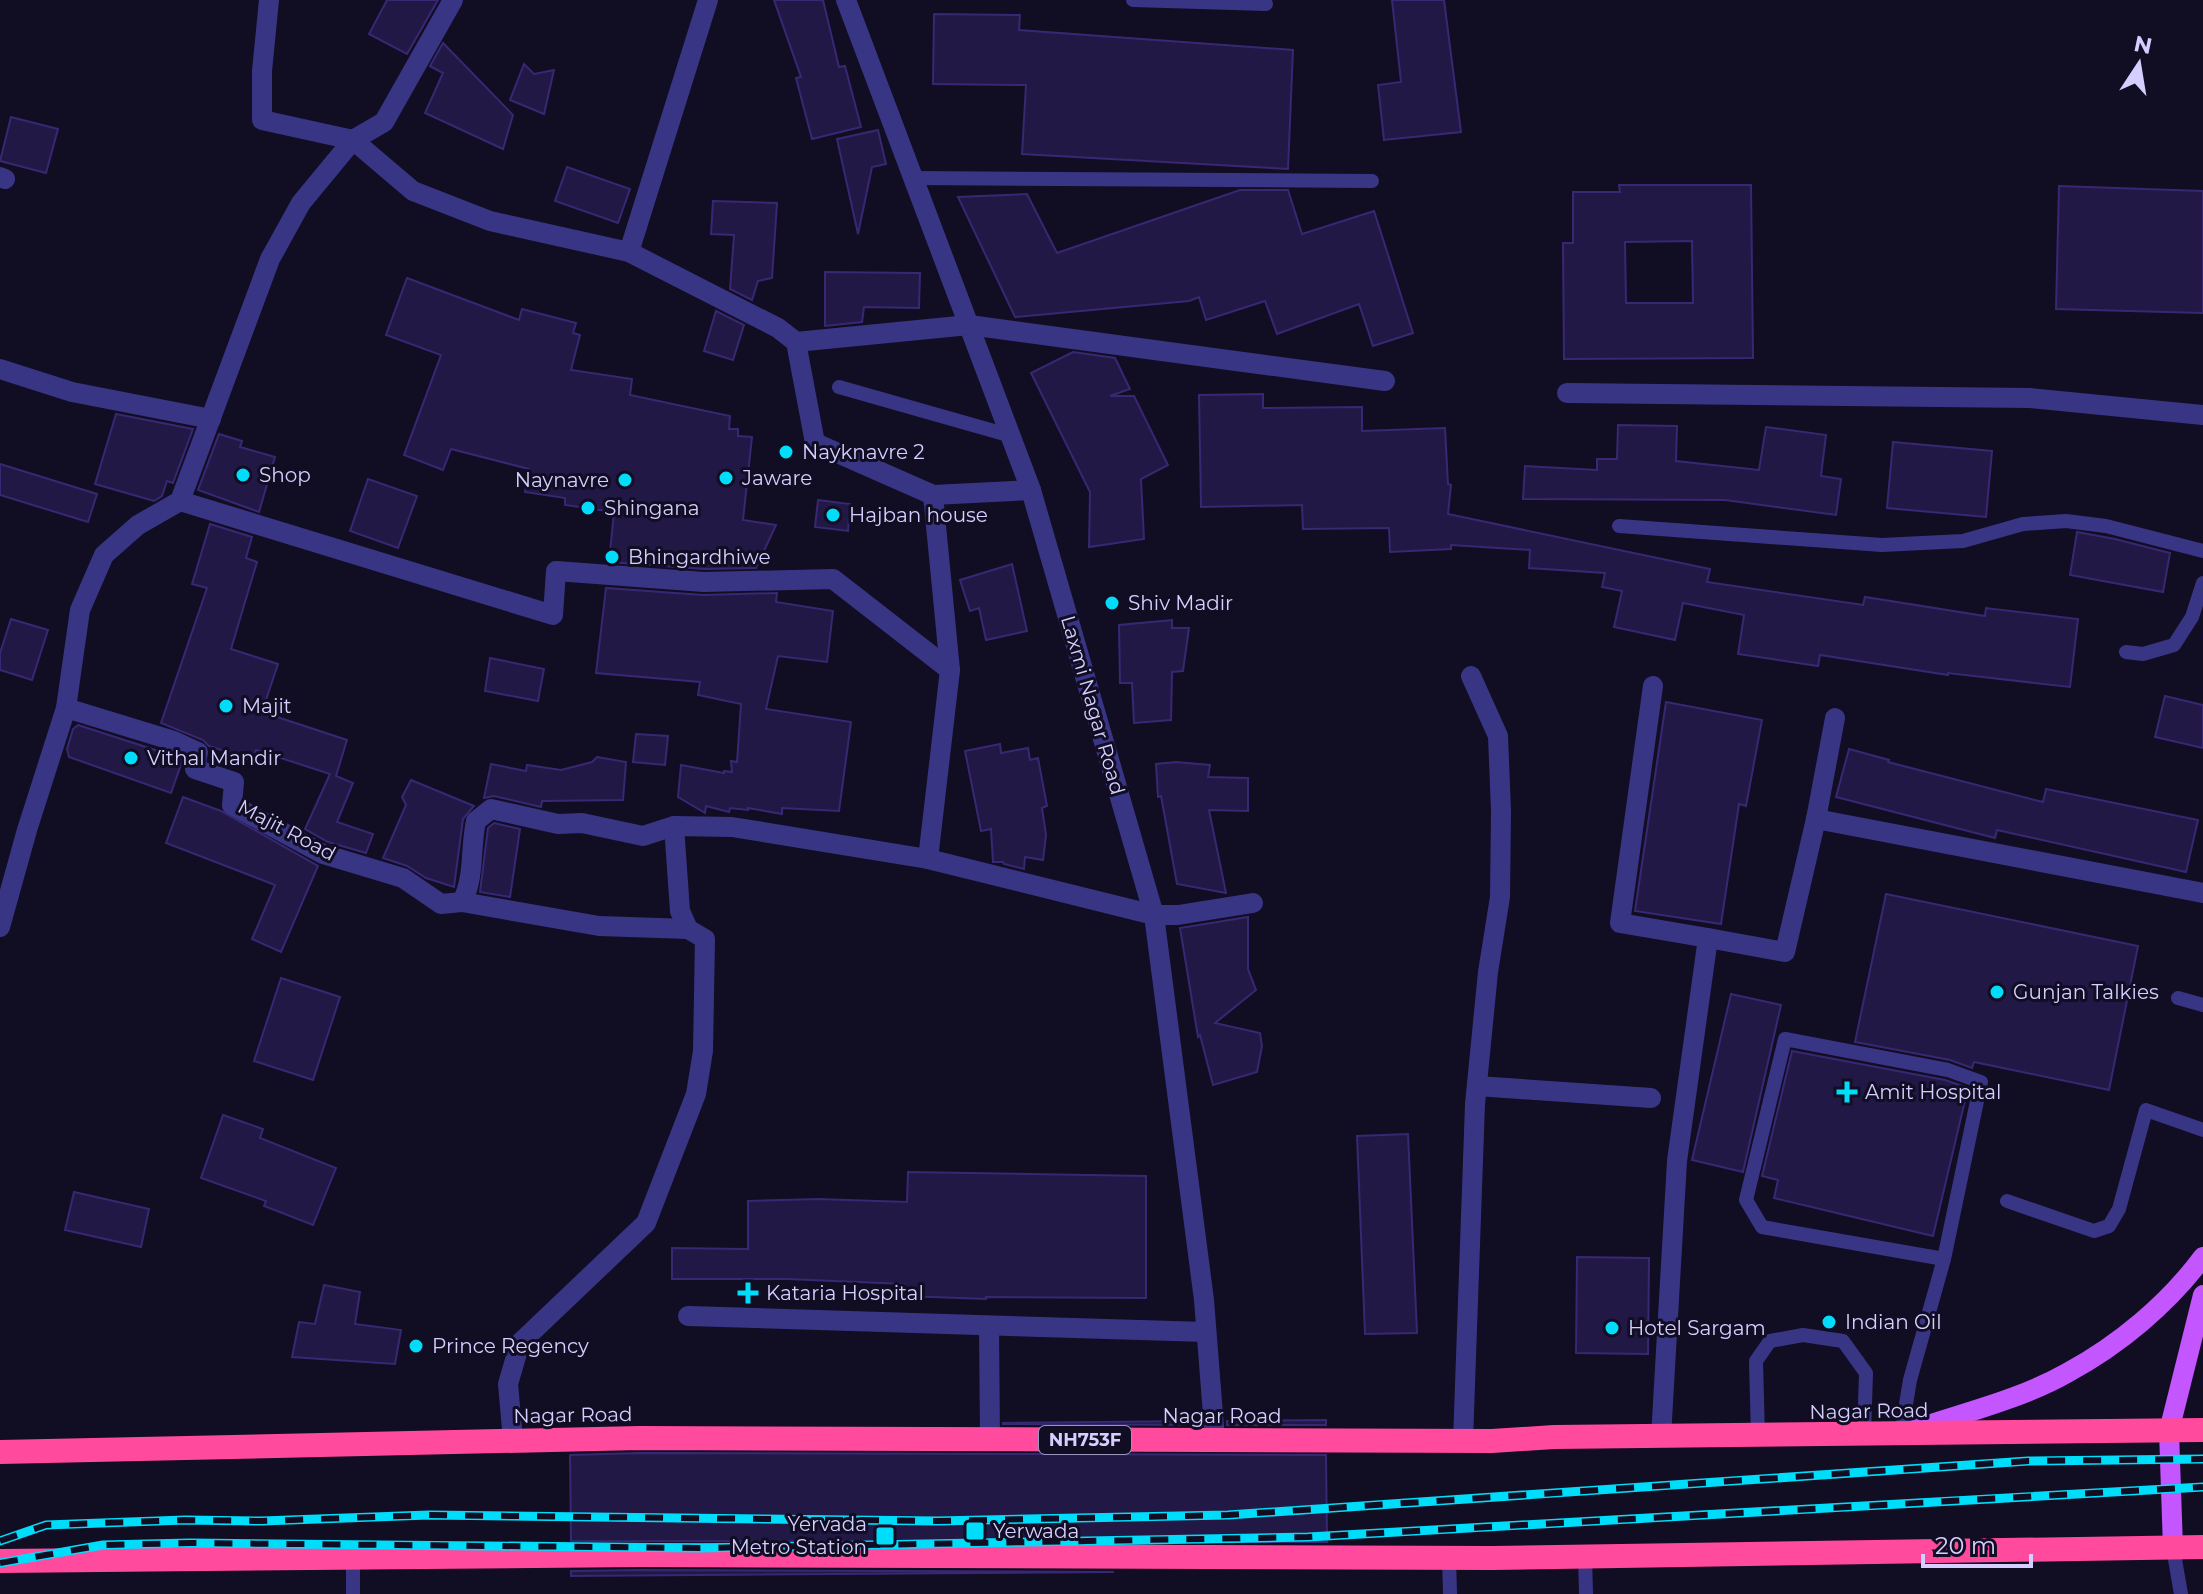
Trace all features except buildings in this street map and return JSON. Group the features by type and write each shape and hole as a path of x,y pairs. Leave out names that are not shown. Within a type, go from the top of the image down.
{"highway":[{"name":"Nagar Road","path":"0,1452 640,1438 1463,1441 2203,1430"},
{"path":"0,1561 353,1556 1449,1558 2203,1547"}],"main road":[{"path":"1901,1434 2025,1392 2068,1373 2146,1318 2181,1286 2203,1257"},
{"path":"2173,1548 2169,1431 2203,1295"}],"street":[{"path":"269,0 262,71 262,120 353,140 413,191 490,221 629,252 778,328 796,342 815,443 933,495 1031,490"},
{"path":"0,927 66,708 80,610 104,555 138,525 180,501 270,259 301,203 353,140 384,122 453,0"},
{"path":"629,252 708,0"},
{"name":"Laxmi Nagar Road","path":"846,0 1031,490 1154,915 1206,1332 1215,1440"},
{"path":"796,342 969,325 1385,381"},
{"path":"0,369 72,392 211,419"},
{"path":"1567,393 2030,398 2203,415"},
{"path":"928,859 950,670 933,495"},
{"path":"180,501 553,615 556,571 704,582 833,579 950,670"},
{"path":"1463,1441 1477,1086 1488,972 1500,897 1501,811 1498,736 1471,676"},
{"path":"1653,686 1620,923 1785,952 1816,819 1835,718"},
{"name":"Majit Road","path":"66,708 174,741 198,752 195,769 234,782 232,805 323,854 403,878 441,904 462,902 599,926 688,929"},
{"path":"462,902 470,886 471,843 476,821 491,809 558,824 582,823 643,836 674,826 732,827 928,859 1154,915 1178,915 1253,903"},
{"path":"1816,819 2203,893"},
{"path":"513,1440 508,1384 520,1343 646,1223 696,1094 703,1051 705,939 688,929 680,911 674,826"},
{"path":"1661,1437 1677,1161 1708,938"},
{"path":"1477,1086 1651,1098"},
{"path":"688,1316 1206,1332"},
{"path":"989,1326 990,1440"}],"lane":[{"path":"1133,0 1266,4"},
{"path":"913,178 1372,181"},
{"path":"839,387 1008,435"},
{"path":"1619,526 1882,545 1963,541 2023,524 2066,521 2106,526 2203,551"},
{"path":"2126,652 2143,654 2174,645 2192,617 2203,583"},
{"path":"2178,998 2203,1005"},
{"path":"1901,1434 1910,1380 1944,1259 1981,1082 1948,1070 1785,1039 1746,1200 1762,1227 1944,1259"},
{"path":"2007,1201 2094,1231 2109,1226 2119,1209 2146,1110 2203,1130"},
{"path":"1758,1437 1756,1361 1770,1341 1803,1335 1843,1341 1866,1373 1864,1435"},
{"path":"2173,1548 2181,1594"},
{"path":"353,1556 353,1594"},
{"path":"1585,1556 1586,1594"},
{"path":"1449,1558 1450,1594"}],"railway":[{"path":"0,1541 46,1525 185,1520 262,1521 429,1515 937,1521 1228,1515 2028,1461 2203,1459"},
{"path":"0,1563 103,1545 190,1543 700,1548 1308,1537 2203,1487"}],"place":[{"name":"Nayknavre 2","path":"786,452"},
{"name":"Shop","path":"243,475"},
{"name":"Jaware","path":"726,478"},
{"name":"Naynavre","path":"625,480"},
{"name":"Shingana","path":"588,508"},
{"name":"Hajban house","path":"833,515"},
{"name":"Bhingardhiwe","path":"612,557"},
{"name":"Shiv Madir","path":"1112,603"},
{"name":"Majit","path":"226,706"},
{"name":"Vithal Mandir","path":"131,758"},
{"name":"Gunjan Talkies","path":"1997,992"},
{"name":"Amit Hospital","path":"1847,1092"},
{"name":"Kataria Hospital","path":"748,1293"},
{"name":"Indian Oil","path":"1829,1322"},
{"name":"Hotel Sargam","path":"1612,1328"},
{"name":"Prince Regency","path":"416,1346"},
{"name":"Yerwada","path":"975,1531"},
{"name":"Yervada Metro Station","path":"885,1536"}]}
